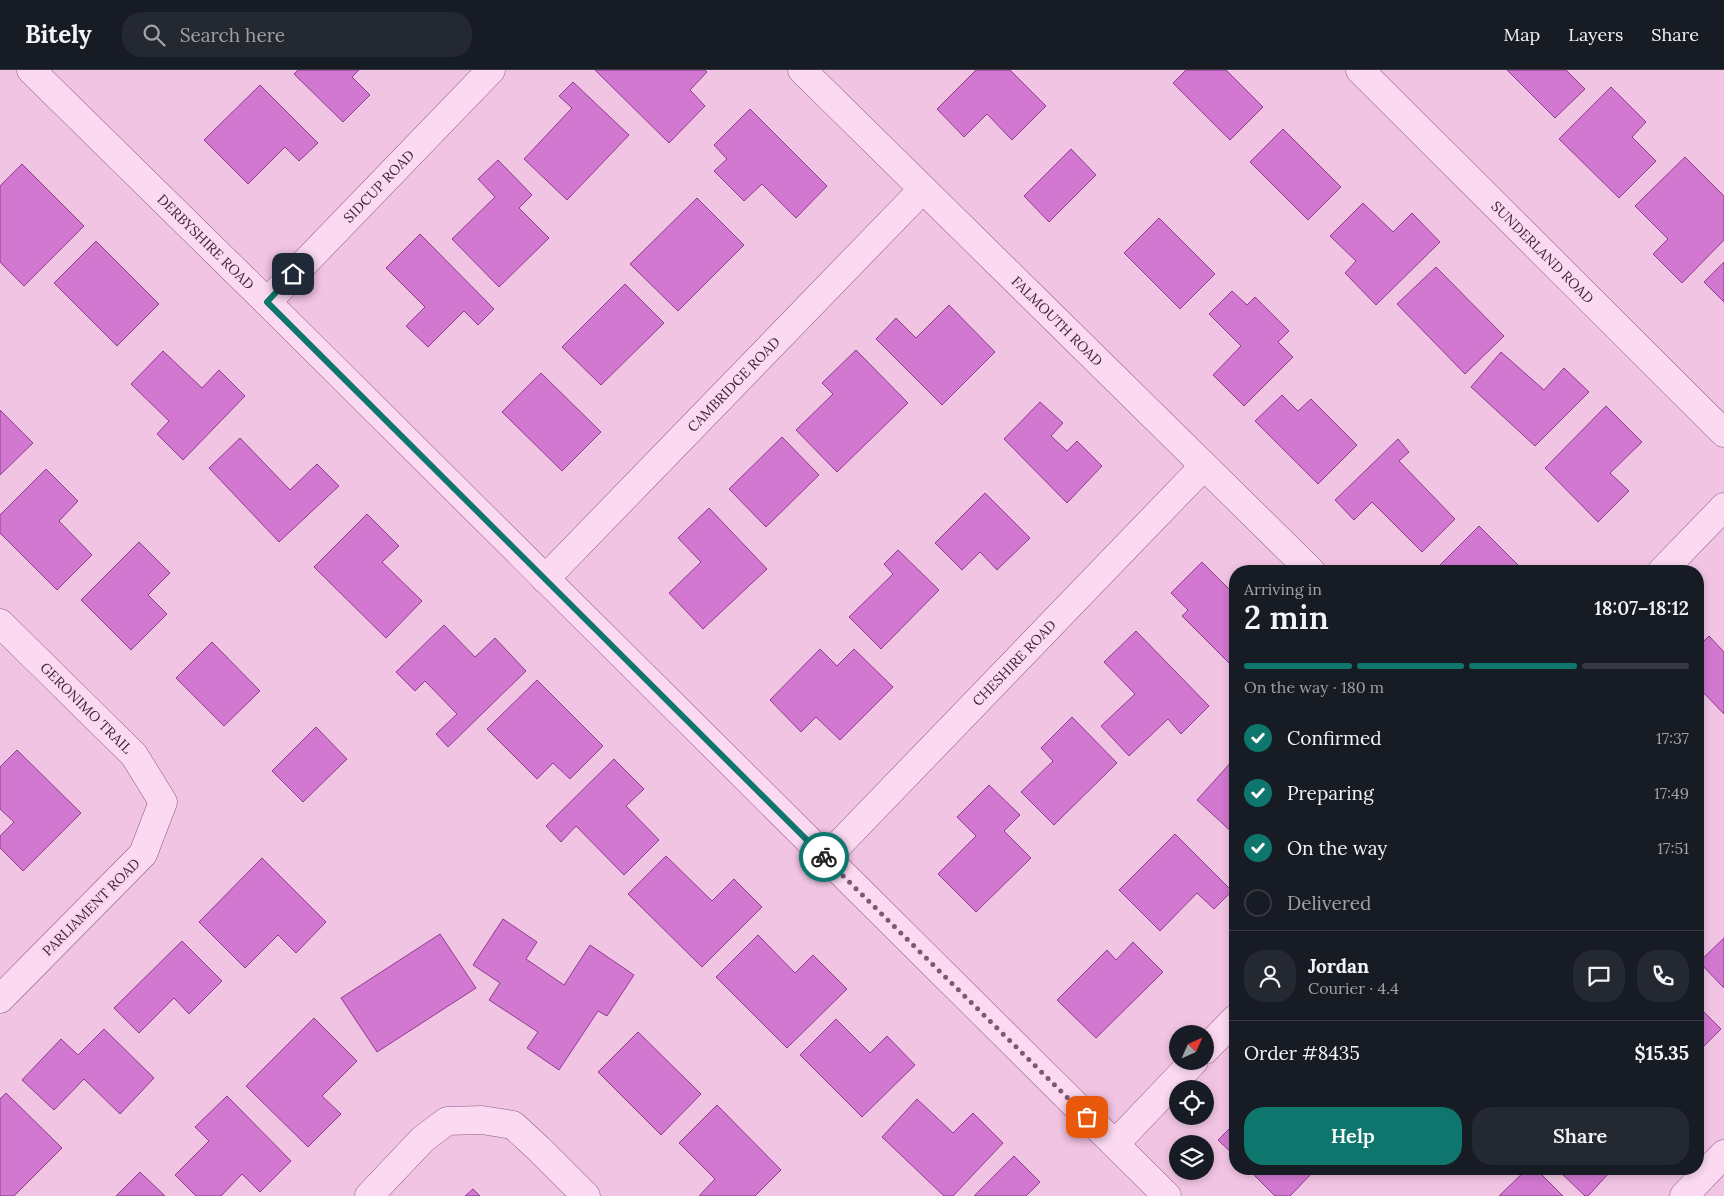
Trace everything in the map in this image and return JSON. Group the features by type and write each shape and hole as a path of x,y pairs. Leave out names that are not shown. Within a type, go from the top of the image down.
{"street":[{"name":"DERBYSHIRE ROAD","path":"31,70 1167,1196"},
{"name":"SIDCUP ROAD","path":"267,302 491,70"},
{"name":"FALMOUTH ROAD","path":"802,70 1203,467 1305,565"},
{"name":"SUNDERLAND ROAD","path":"1360,70 1724,433"},
{"name":"CAMBRIDGE ROAD","path":"545,579 923,189"},
{"name":"CHESHIRE ROAD","path":"826,858 1203,467"},
{"path":"1668,565 1724,507"},
{"name":"GERONIMO TRAIL","path":"0,623 134,754 163,802"},
{"name":"PARLIAMENT ROAD","path":"0,999 143,854 163,802"},
{"path":"1214,1041 1229,1025"},
{"path":"1115,1144 1185,1070"},
{"path":"369,1196 423,1139 447,1121 482,1120 513,1125 586,1196"},
{"path":"1684,1196 1722,1160"}],"building":[{"path":"298,70 359,70 352,77 370,95 343,122 294,74"},
{"path":"595,70 705,70 707,72 690,90 705,106 669,143"},
{"path":"976,70 1010,70 1046,106 1012,140 987,114 964,137 937,109"},
{"path":"1186,70 1226,70 1263,107 1230,140 1173,83"},
{"path":"1507,70 1566,70 1585,89 1555,118"},
{"path":"573,82 629,135 567,200 524,159 572,108 559,96"},
{"path":"260,85 318,143 299,161 285,147 248,184 204,140"},
{"path":"1611,87 1646,122 1632,137 1656,161 1619,198 1559,139"},
{"path":"750,109 827,186 796,218 762,184 744,201 714,171 727,159 714,145"},
{"path":"1283,129 1341,187 1308,220 1250,162"},
{"path":"1071,149 1096,175 1049,222 1024,196"},
{"path":"1685,157 1724,196 1724,240 1682,283 1653,254 1668,239 1635,206"},
{"path":"498,160 532,195 519,208 549,238 499,287 452,239 495,197 478,179"},
{"path":"22,164 84,226 24,286 0,262 0,186"},
{"path":"697,198 744,245 678,311 630,264"},
{"path":"1363,203 1393,232 1412,213 1440,242 1376,305 1345,273 1356,261 1330,236"},
{"path":"1159,218 1215,274 1180,309 1124,253"},
{"path":"420,234 494,309 478,325 464,311 428,347 406,326 425,307 386,268"},
{"path":"96,241 159,304 117,346 54,283"},
{"path":"1724,262 1724,302 1704,282"},
{"path":"1436,267 1504,336 1465,374 1397,304"},
{"path":"625,284 664,323 601,385 562,347"},
{"path":"1232,291 1247,305 1255,297 1289,331 1278,342 1293,357 1244,406 1213,375 1241,346 1209,314"},
{"path":"949,305 995,352 942,405 876,339 896,318 916,338"},
{"path":"856,350 908,403 837,472 796,430 833,394 822,383"},
{"path":"163,351 202,388 219,370 245,396 183,460 157,434 169,421 131,384"},
{"path":"1501,352 1544,390 1564,368 1589,392 1535,446 1471,387"},
{"path":"541,373 601,432 562,471 502,412"},
{"path":"1282,395 1298,411 1311,399 1357,445 1318,484 1255,421"},
{"path":"1040,402 1063,423 1051,436 1067,451 1077,441 1102,466 1067,503 1004,439"},
{"path":"1606,406 1642,442 1610,473 1629,491 1598,522 1545,468"},
{"path":"0,410 33,443 0,475"},
{"path":"782,437 819,475 766,527 729,489"},
{"path":"240,438 290,490 317,464 339,486 279,542 209,468"},
{"path":"1398,439 1409,452 1399,461 1455,519 1422,552 1372,502 1354,520 1335,500"},
{"path":"46,469 78,501 59,521 92,555 57,590 0,533 0,515"},
{"path":"985,493 1030,538 997,570 980,552 962,570 935,543"},
{"path":"709,508 767,569 703,629 669,593 701,562 678,538"},
{"path":"367,514 399,546 382,562 422,601 386,638 314,567"},
{"path":"1479,526 1518,565 1440,565"},
{"path":"139,542 170,573 148,595 167,614 131,650 81,600"},
{"path":"898,550 939,590 881,649 849,617 893,574 884,564"},
{"path":"1202,562 1229,589 1229,663 1182,616 1188,610 1171,593"},
{"path":"444,625 475,657 495,638 526,671 448,747 436,734 457,714 425,681 415,691 396,672"},
{"path":"1136,631 1209,706 1181,734 1168,719 1129,756 1101,726 1135,694 1104,662"},
{"path":"1709,636 1724,652 1724,714 1704,693 1704,641"},
{"path":"212,642 260,691 224,726 176,678"},
{"path":"820,649 837,666 854,649 893,687 840,740 816,717 801,732 770,700"},
{"path":"537,680 603,746 570,779 553,763 537,779 487,729"},
{"path":"1072,717 1117,763 1054,825 1021,792 1053,761 1041,748"},
{"path":"316,727 347,759 303,802 272,771"},
{"path":"17,750 81,813 23,871 0,848 0,836 14,822 0,809 0,767"},
{"path":"614,759 644,789 626,806 659,840 624,875 576,826 561,842 546,826"},
{"path":"1229,765 1229,829 1197,800"},
{"path":"989,785 1020,815 1004,831 1031,858 976,912 938,874 976,836 957,817"},
{"path":"1175,834 1229,888 1229,894 1214,909 1197,893 1160,931 1119,890"},
{"path":"666,856 712,901 734,879 762,907 702,967 628,894"},
{"path":"262,858 326,922 296,953 278,935 245,968 199,922"},
{"path":"503,919 537,942 526,959 564,985 590,945 634,975 607,1016 598,1011 559,1070 527,1048 538,1032 489,1000 500,983 473,965"},
{"path":"440,934 476,988 377,1052 341,998"},
{"path":"758,935 795,973 813,955 847,989 787,1048 716,977"},
{"path":"1724,938 1724,988 1704,967 1704,957"},
{"path":"182,941 222,981 189,1014 174,998 139,1033 114,1008"},
{"path":"1133,942 1163,972 1096,1038 1057,1000 1107,950 1116,960"},
{"path":"1704,1012 1721,1029 1704,1046"},
{"path":"314,1018 357,1061 322,1096 341,1114 308,1147 246,1086"},
{"path":"836,1019 870,1053 887,1036 915,1065 862,1117 800,1055"},
{"path":"104,1029 154,1078 120,1114 84,1079 54,1110 22,1080 61,1039 78,1055"},
{"path":"638,1032 701,1094 661,1135 598,1072"},
{"path":"6,1093 62,1148 14,1196 0,1196 0,1099"},
{"path":"227,1096 291,1161 260,1192 242,1174 221,1196 196,1196 175,1175 209,1141 195,1127"},
{"path":"917,1099 953,1133 973,1113 1003,1143 953,1196 944,1196 882,1137"},
{"path":"717,1105 781,1170 755,1196 699,1196 715,1179 679,1143"},
{"path":"1229,1129 1229,1150 1218,1140"},
{"path":"1014,1156 1040,1182 1026,1196 974,1196"},
{"path":"140,1172 165,1196 116,1196"},
{"path":"1254,1175 1310,1175 1290,1196 1275,1196"},
{"path":"1521,1175 1542,1175 1563,1196 1499,1196"},
{"path":"1563,1175 1607,1175 1588,1196 1585,1196"},
{"path":"473,1189 480,1196 465,1196"}],"way so far":[{"path":"824,857 1087,1117"}],"route":[{"path":"293,274 267,302 824,857"}]}
